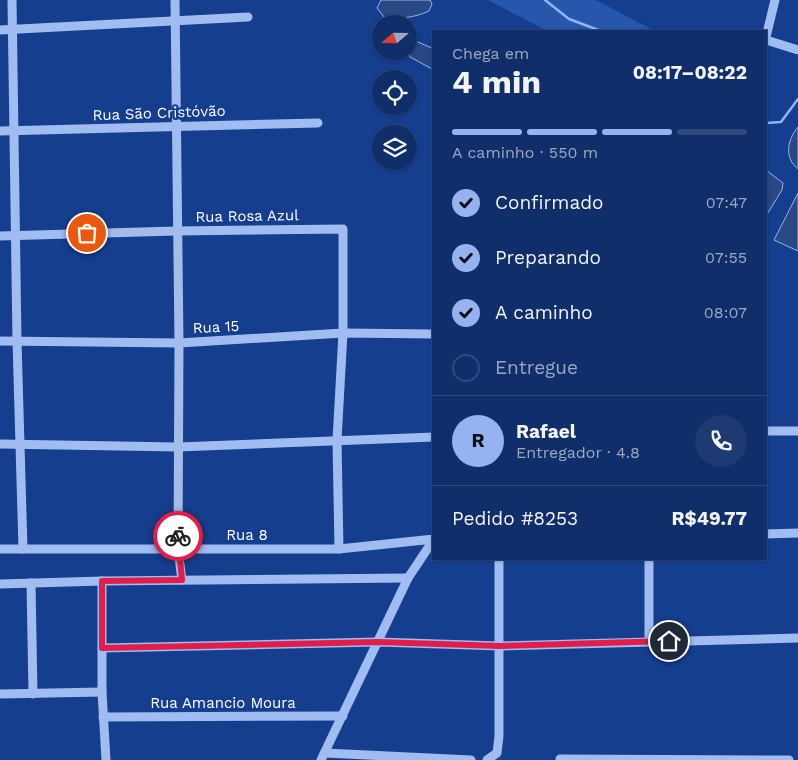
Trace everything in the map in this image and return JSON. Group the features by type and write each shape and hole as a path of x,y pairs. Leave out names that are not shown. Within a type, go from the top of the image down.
{"street":[{"path":"12,0 22,549"},
{"path":"175,0 176,231 179,343 178,550 182,580"},
{"path":"767,34 775,0"},
{"path":"0,30 248,17"},
{"path":"767,38 798,50"},
{"name":"Rua São Cristóvão","path":"0,131 318,123"},
{"name":"Rua Rosa Azul","path":"0,236 343,229 343,334"},
{"path":"339,549 337,440 343,334"},
{"name":"Rua 15","path":"0,341 179,343 343,334 432,334"},
{"path":"767,431 798,431"},
{"path":"0,444 178,447 432,437"},
{"path":"767,534 798,533"},
{"name":"Rua 8","path":"0,549 339,549 432,539"},
{"path":"432,542 408,578 323,757 471,760"},
{"path":"487,760 497,753 499,736 499,560"},
{"path":"648,560 649,641"},
{"path":"0,584 408,578"},
{"path":"102,581 102,692 106,760"},
{"path":"31,583 33,694"},
{"path":"102,648 378,642 500,646 798,638"},
{"path":"0,694 102,692"},
{"name":"Rua Amancio Moura","path":"103,717 343,716"},
{"path":"560,759 789,760"}],"shaded area":[{"path":"381,0 430,0 432,4 429,11 418,15 382,15 377,8"},
{"path":"488,0 596,0 653,30 545,30"},
{"path":"418,42 432,48 432,69 416,60 418,60"},
{"path":"798,127 798,169 791,160 789,143"},
{"path":"767,171 783,183 782,190 767,214"},
{"path":"798,193 798,251 774,240"}],"waterway":[{"path":"545,0 569,19 598,30"},
{"path":"767,123 781,122 798,99"}],"way so far":[{"path":"87,233 176,231 179,343 178,536"}],"route":[{"path":"178,536 182,580 102,581 102,648 378,642 500,646 669,641"}]}
